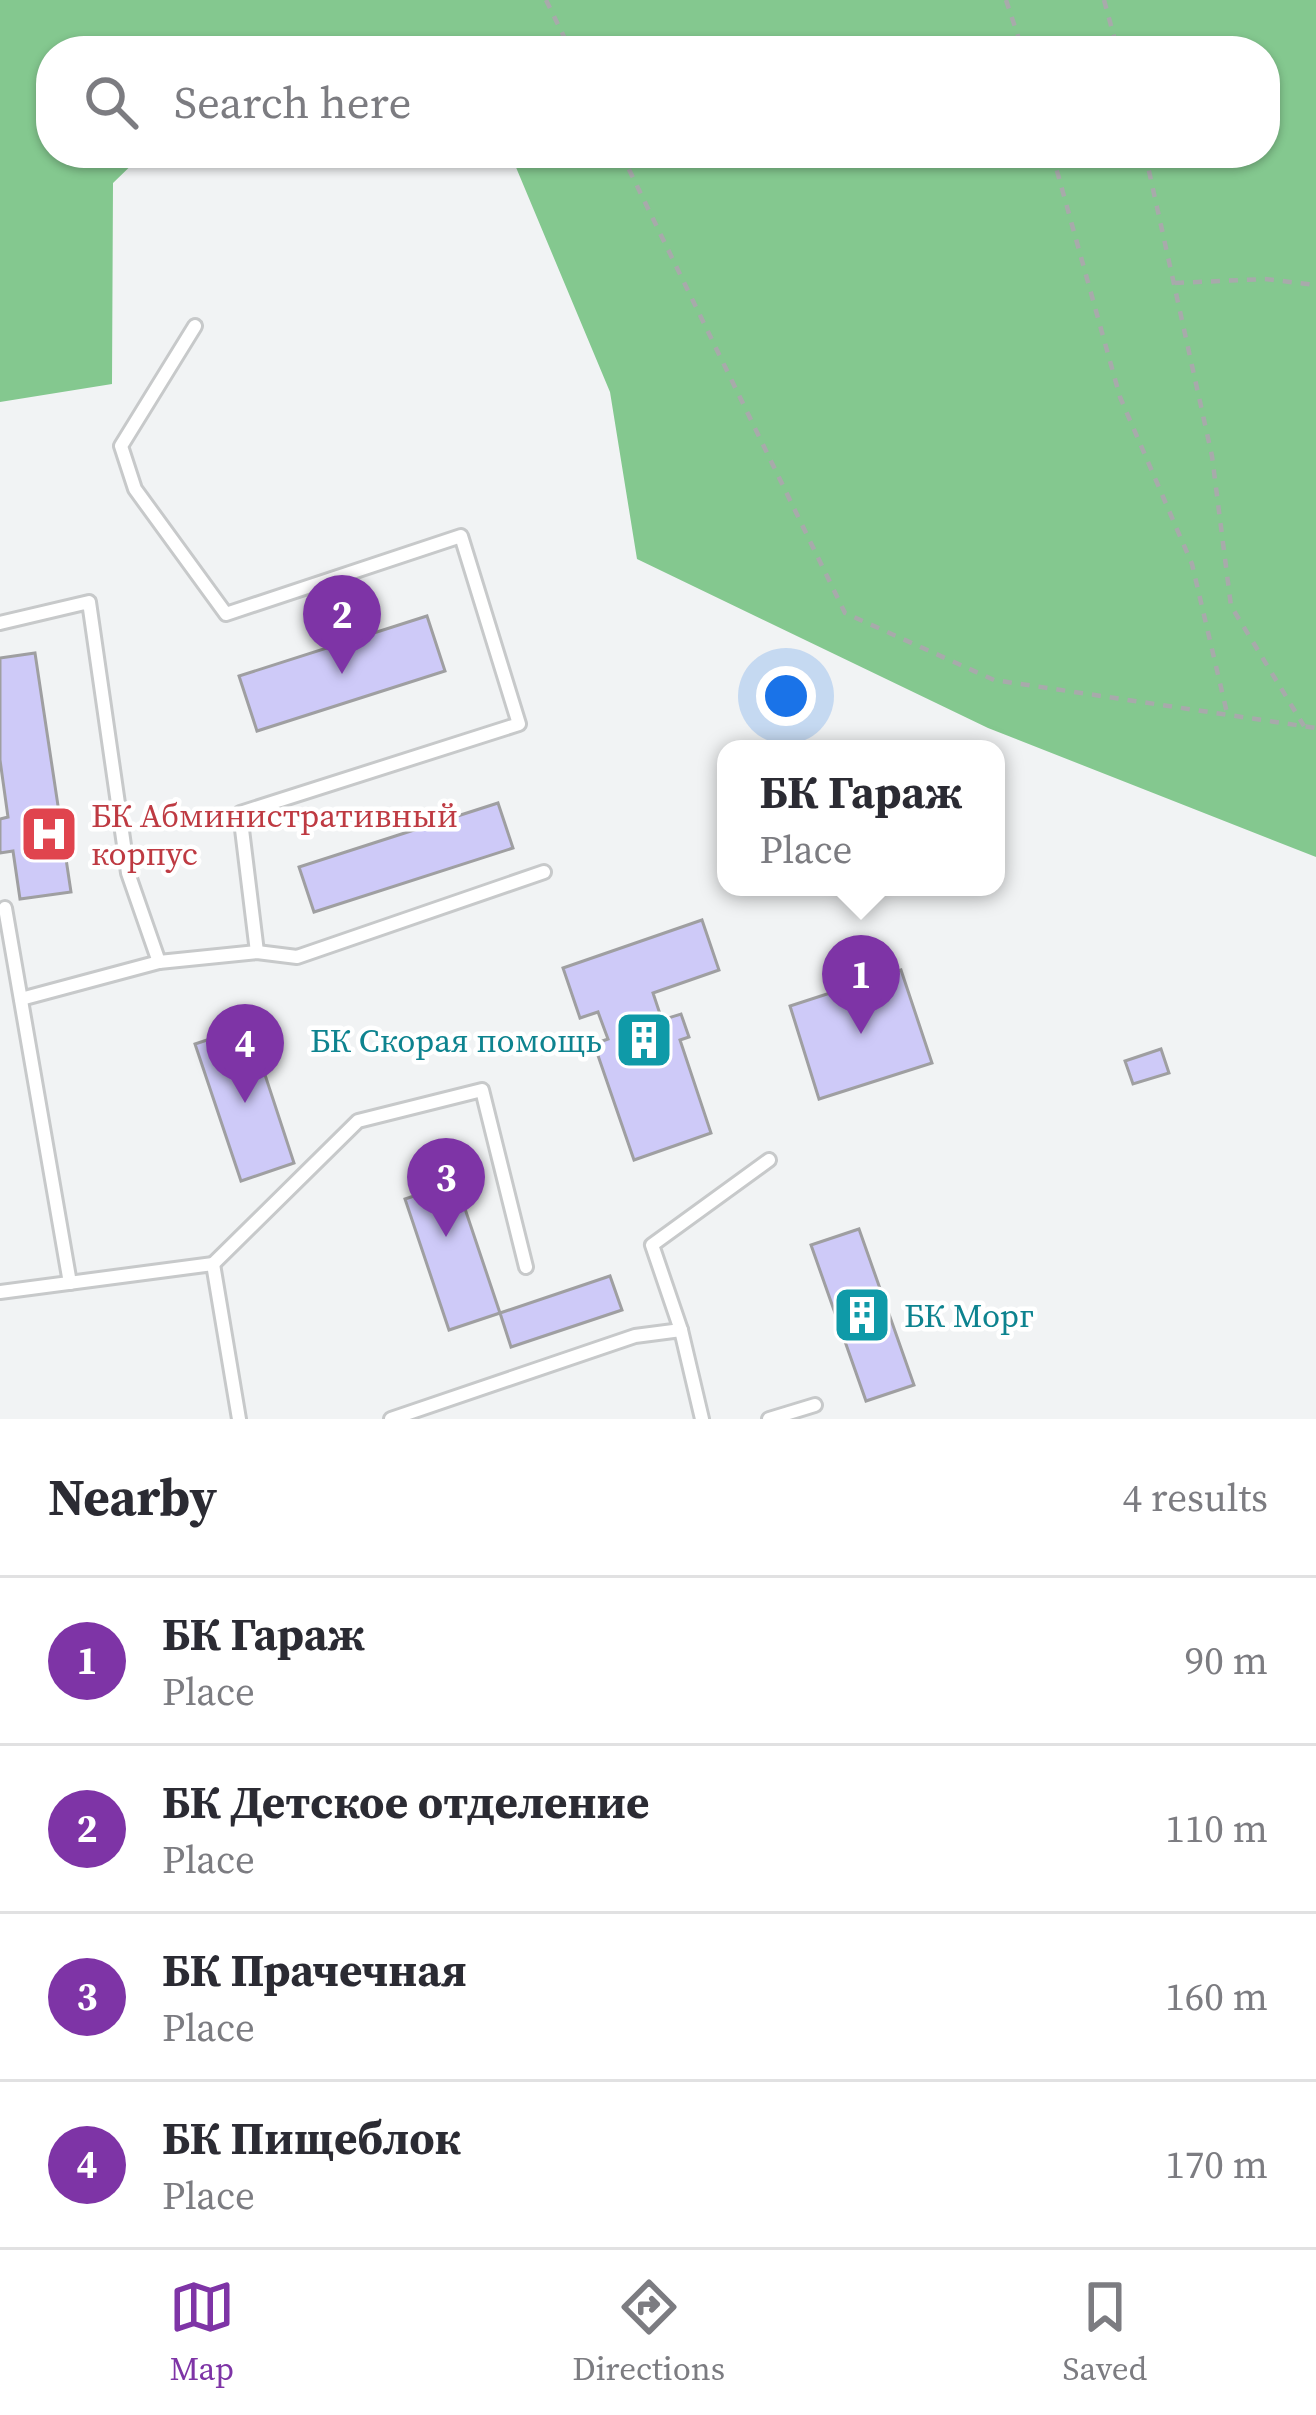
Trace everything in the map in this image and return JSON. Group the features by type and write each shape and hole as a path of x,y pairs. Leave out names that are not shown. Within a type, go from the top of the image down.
{"lane":[{"path":"195,326 121,446 135,489 226,614 460,536 519,724 240,813 257,952"},
{"path":"0,623 89,602 128,873 159,962"},
{"path":"21,999 159,962 257,952 297,957 544,872"},
{"path":"5,908 70,1282"},
{"path":"0,1292 213,1264 358,1121 482,1090 526,1267"},
{"path":"702,1419 681,1330 652,1245 769,1160"},
{"path":"213,1264 239,1419"},
{"path":"391,1419 635,1336 681,1330"},
{"path":"769,1419 815,1405"}],"path":[{"path":"546,0 564,36"},
{"path":"1006,0 1018,36"},
{"path":"1104,0 1114,36"},
{"path":"628,168 845,613 994,680 1316,728"},
{"path":"1056,168 1120,397 1192,564 1228,715"},
{"path":"1148,168 1212,456 1231,606 1304,727"},
{"path":"1175,283 1265,279 1316,286"}],"green space":[{"path":"0,0 1316,0 1316,857 988,728 637,559 610,392 516,168 1280,168 1280,36 36,36 36,168 128,168 113,183 112,384 0,402"}],"building":[{"path":"427,616 445,671 257,731 239,676"},
{"path":"35,653 71,892 20,899 13,851 0,853 0,819 8,817 0,760 0,658"},
{"path":"498,803 513,848 314,912 299,867"},
{"name":"БК Скорая помощь","path":"702,920 719,970 653,993 662,1020 681,1014 689,1037 680,1040 711,1133 634,1160 594,1044 608,1039 598,1012 580,1018 563,968"},
{"path":"901,970 932,1063 819,1099 790,1006"},
{"path":"249,1026 294,1163 241,1181 195,1044"},
{"path":"1161,1049 1169,1073 1133,1084 1125,1061"},
{"path":"456,1182 500,1313 449,1330 405,1199"},
{"name":"БК Морг","path":"859,1229 914,1385 866,1401 811,1245"},
{"path":"610,1276 622,1310 511,1347 500,1313"}],"place":[{"name":"БК Детское отделение","path":"342,674"},
{"name":"БК Абминистративный корпус","path":"49,834"},
{"name":"БК Гараж","path":"861,1034"},
{"name":"БК Скорая помощь","path":"644,1040"},
{"name":"БК Пищеблок","path":"245,1103"},
{"name":"БК Прачечная","path":"446,1237"},
{"name":"БК Морг","path":"862,1315"}]}
